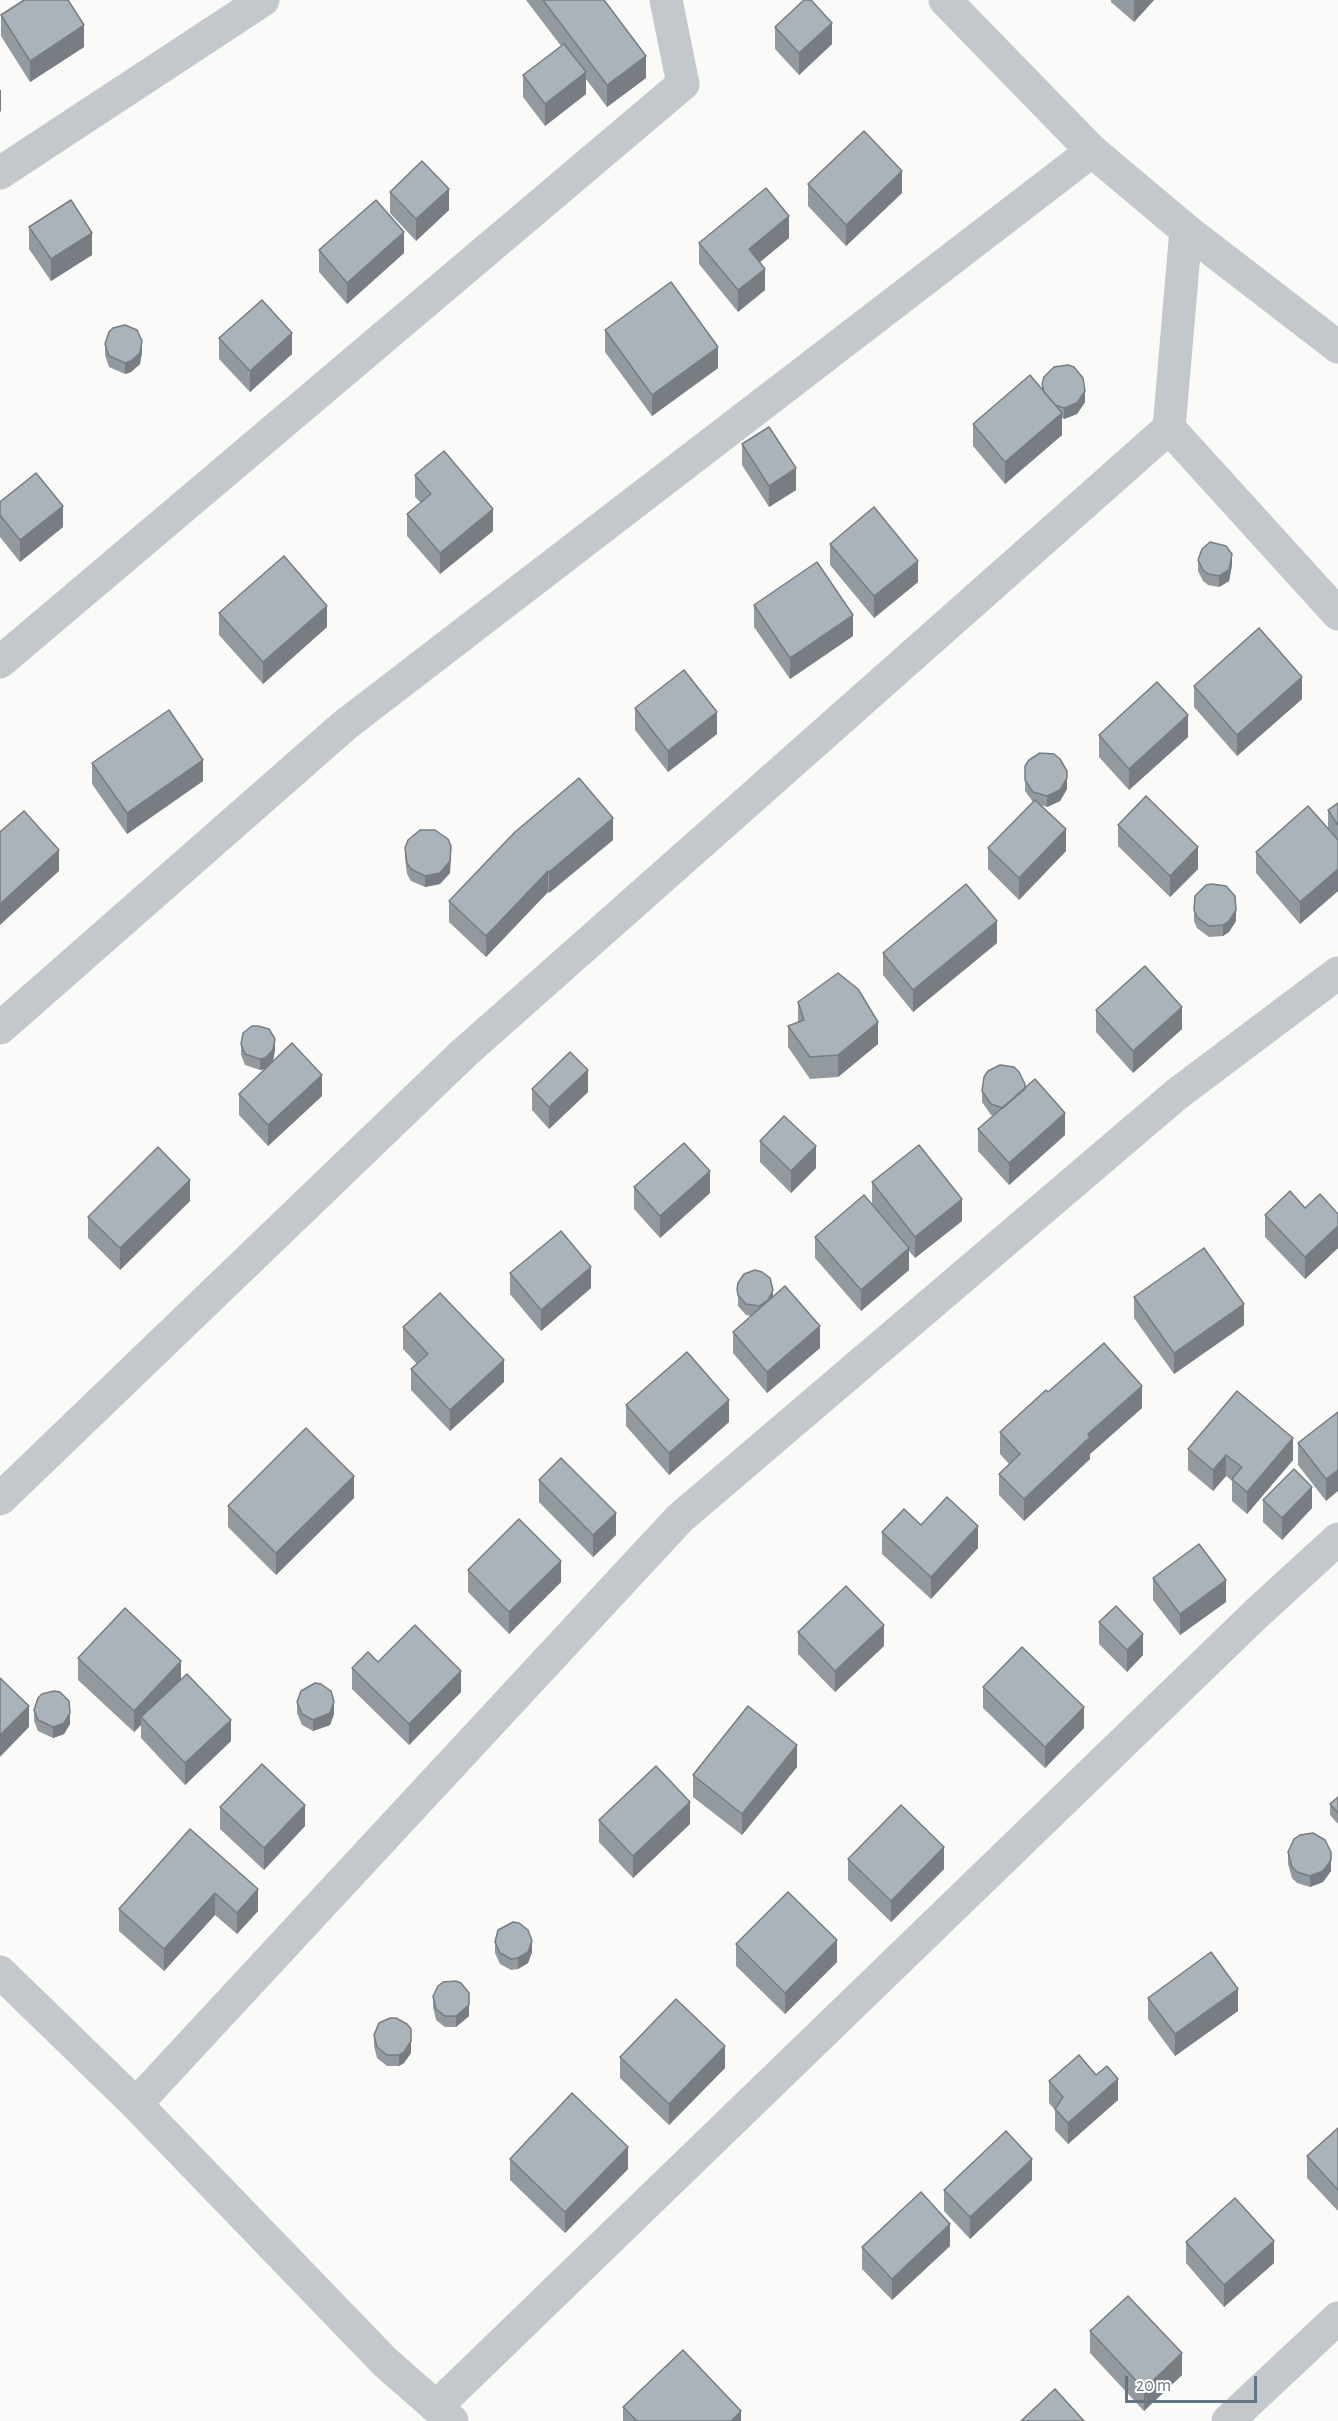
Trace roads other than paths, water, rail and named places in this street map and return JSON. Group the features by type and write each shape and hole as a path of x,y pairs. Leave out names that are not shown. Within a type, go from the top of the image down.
{"street":[{"path":"0,173 263,0"},
{"path":"0,662 683,84 666,0"},
{"path":"956,4 1092,151 1186,230 1338,347"},
{"path":"0,1028 345,725 1092,151"},
{"path":"0,1499 464,1053 1169,428 1186,230"},
{"path":"1169,428 1338,614"},
{"path":"136,2104 680,1518 1177,1094 1338,973"},
{"path":"0,1972 136,2104 385,2362 445,2414 1256,1614 1338,1539"},
{"path":"1228,2421 1338,2318"}]}
